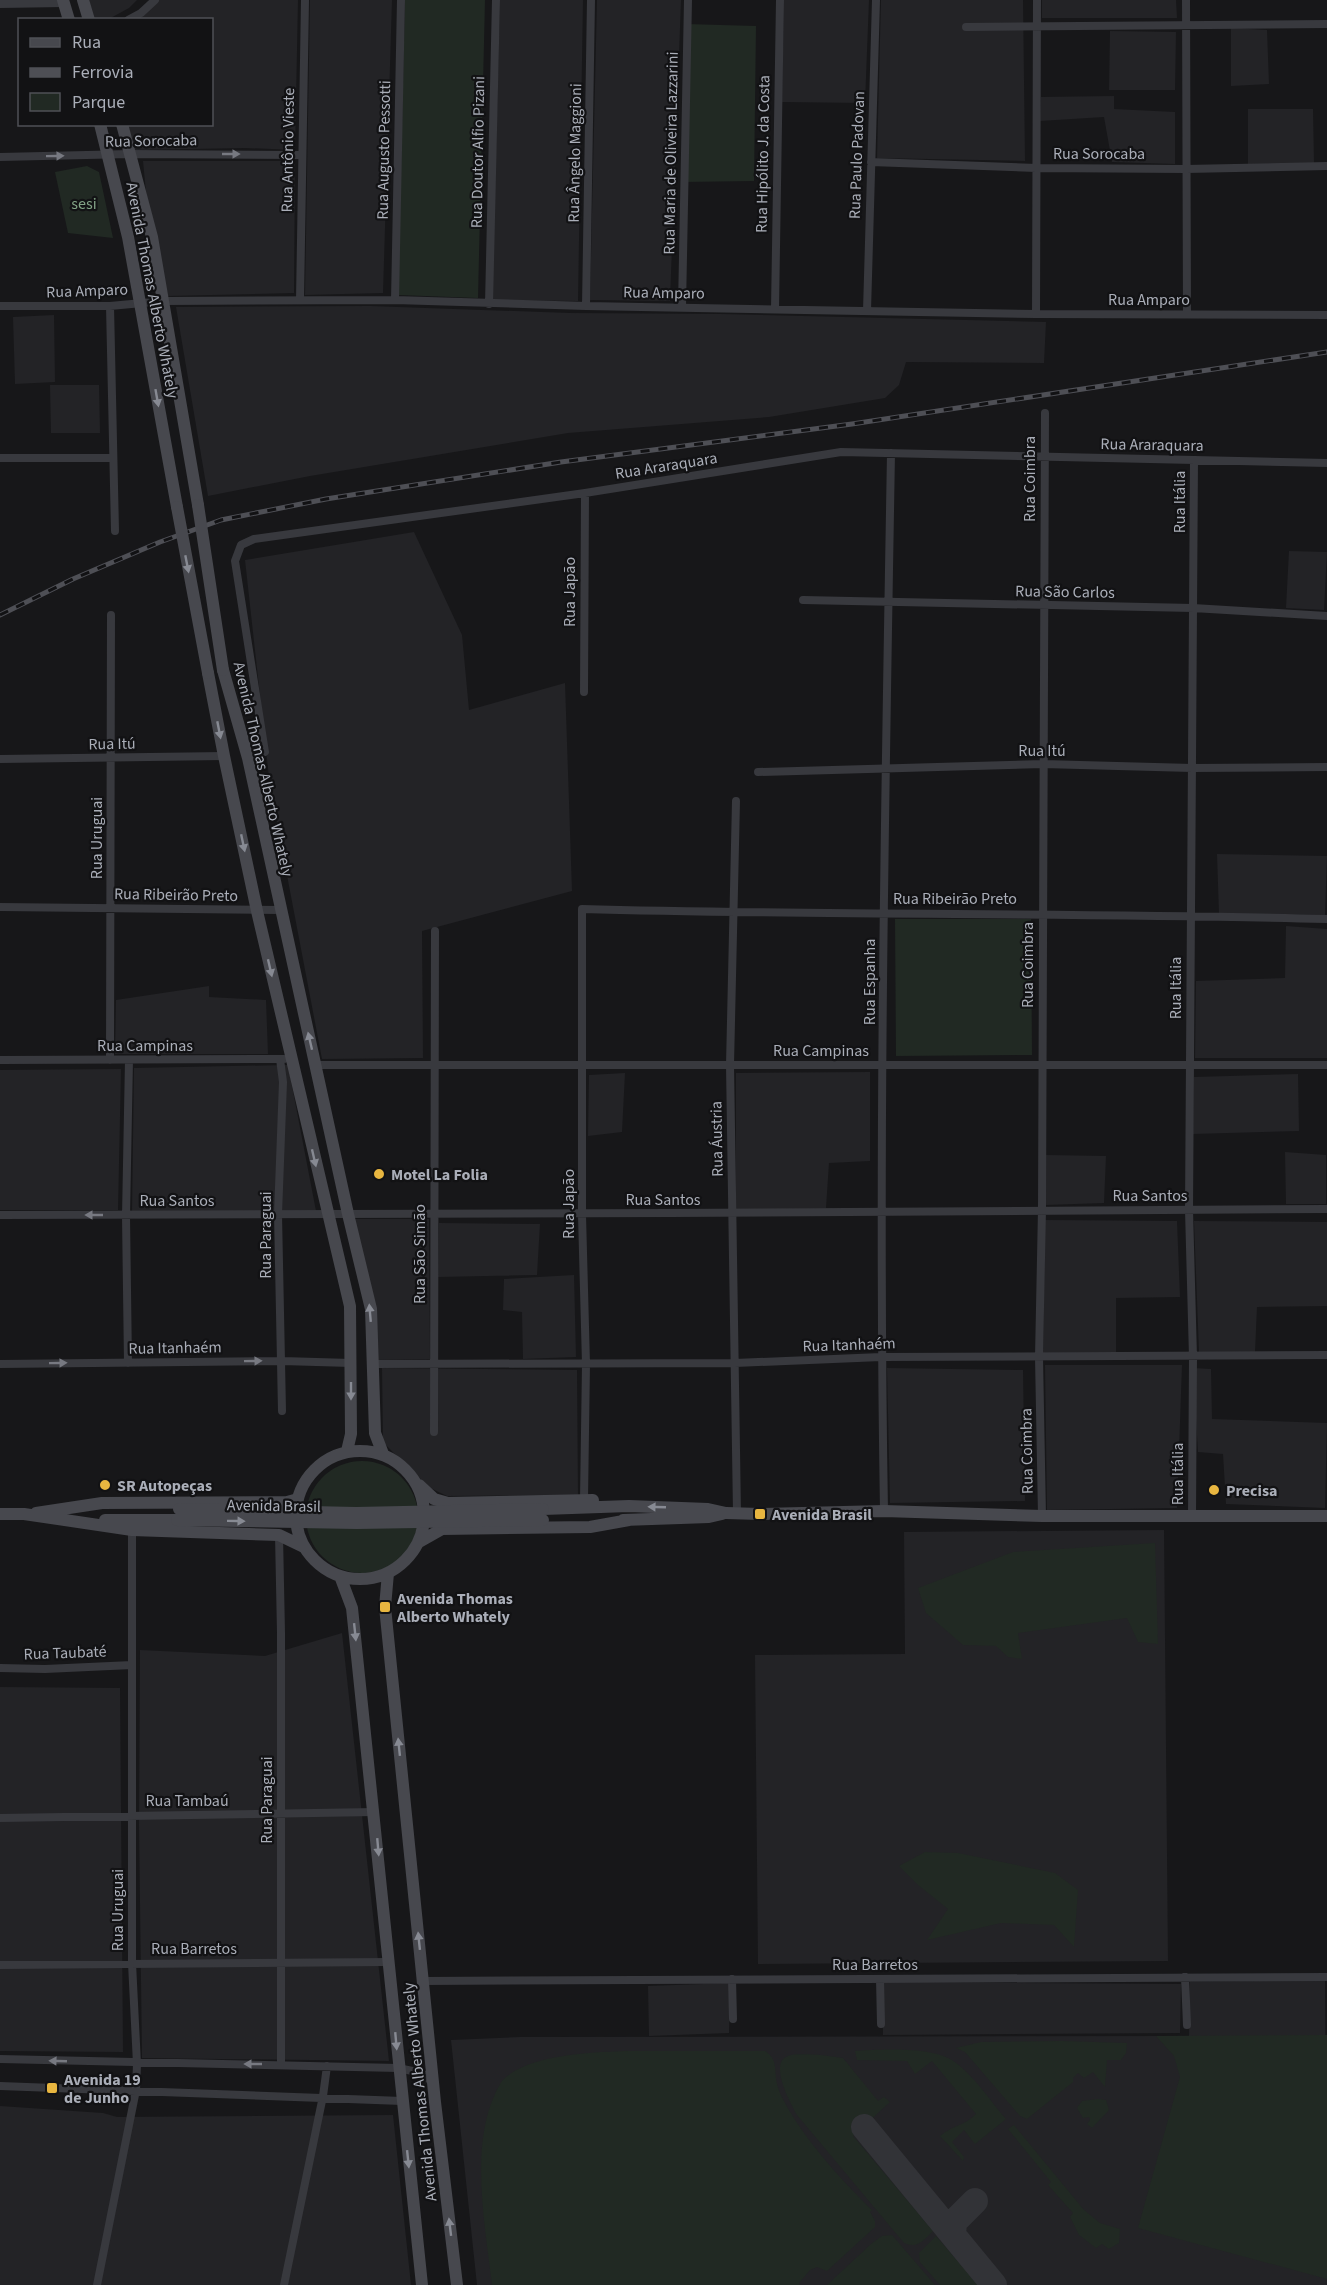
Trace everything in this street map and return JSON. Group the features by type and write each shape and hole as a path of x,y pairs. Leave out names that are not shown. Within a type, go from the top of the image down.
{"main road":[{"path":"83,0 88,18"},
{"path":"63,2 68,18"},
{"name":"Avenida Thomas Alberto Whately","path":"101,126 140,303 224,756 286,1059 350,1306 351,1434 347,1451"},
{"name":"Avenida Thomas Alberto Whately","path":"123,126 152,237 164,301 223,670 248,758 280,910 371,1309 375,1433 383,1454"},
{"path":"365,1450 383,1454 399,1463 412,1477 420,1492 424,1508 424,1525 419,1542 406,1560 388,1573 364,1579 340,1576 320,1564 304,1546 296,1516 298,1499 304,1482 315,1468 330,1457 347,1451 365,1450"},
{"name":"Avenida Brasil","path":"412,1477 434,1499 448,1503 584,1499 629,1506 708,1509 732,1513 801,1514 884,1511 1042,1516 1327,1516"},
{"name":"Avenida Brasil","path":"63,1514 102,1503 286,1502 298,1499"},
{"name":"Avenida Brasil","path":"543,1515 629,1506"},
{"name":"Avenida Brasil","path":"0,1514 357,1513 543,1515 629,1520 709,1517 732,1513"},
{"name":"Avenida Brasil","path":"63,1514 132,1530 279,1535 304,1546"},
{"name":"Avenida Brasil","path":"419,1542 442,1529 590,1527 629,1520"},
{"name":"Avenida Thomas Alberto Whately","path":"388,1573 385,1607 433,2083 457,2285"},
{"name":"Avenida Thomas Alberto Whately","path":"340,1576 352,1608 375,1812 398,2068 422,2285"}],"street":[{"path":"132,18 155,0"},
{"name":"Rua Antônio Vieste","path":"300,300 305,0"},
{"name":"Rua Augusto Pessotti","path":"395,300 401,0"},
{"name":"Rua Doutor Alfio Pizani","path":"489,304 496,0"},
{"name":"Rua Ângelo Maggioni","path":"586,306 591,0"},
{"name":"Rua Maria de Oliveira Lazzarini","path":"682,307 688,0"},
{"name":"Rua Hipólito J. da Costa","path":"775,309 780,0"},
{"name":"Rua Paulo Padovan","path":"867,311 876,0"},
{"path":"1036,0 1038,27 1036,314"},
{"path":"1186,0 1187,314"},
{"path":"0,4 63,2"},
{"path":"966,27 1327,24"},
{"name":"Rua Sorocaba","path":"0,157 130,154 302,155"},
{"name":"Rua Sorocaba","path":"871,162 1036,168 1186,169 1327,166"},
{"name":"Rua Amparo","path":"0,306 110,306 164,301 395,300 489,304 1036,314 1327,315"},
{"path":"110,306 115,531"},
{"name":"Rua Coimbra","path":"1042,1516 1039,1357 1042,1209 1045,413"},
{"name":"Rua Araraquara","path":"248,758 265,752 235,561 241,545 254,539 585,493 841,452 1327,463"},
{"name":"Rua Espanha","path":"884,1511 881,1357 885,770 891,453"},
{"path":"0,458 113,458"},
{"name":"Rua Itália","path":"1192,1516 1193,1357 1189,1210 1194,460"},
{"name":"Rua Japão","path":"584,692 585,493"},
{"name":"Rua São Carlos","path":"803,600 1193,608 1327,616"},
{"name":"Rua Uruguai","path":"110,1060 111,615"},
{"name":"Rua Itú","path":"0,759 224,756"},
{"name":"Rua Itú","path":"758,772 1043,764 1192,768 1327,767"},
{"name":"Rua Áustria","path":"732,1513 735,1363 730,1065 736,801"},
{"name":"Rua Ribeirão Preto","path":"0,907 280,910"},
{"name":"Rua Japão","path":"582,909 582,1215 586,1364 584,1499"},
{"name":"Rua Ribeirão Preto","path":"582,909 733,913 1191,915 1327,920"},
{"name":"Rua São Simão","path":"434,1432 435,931"},
{"name":"Rua Campinas","path":"0,1060 286,1059"},
{"name":"Rua Paraguai","path":"282,1411 278,1214 283,1082 286,1059"},
{"path":"128,1363 126,1216 129,1060"},
{"name":"Rua Campinas","path":"315,1065 1327,1065"},
{"name":"Rua Santos","path":"0,1215 582,1215 882,1210 1327,1209"},
{"name":"Rua Itanhaém","path":"373,1364 735,1363 881,1357 1327,1355"},
{"name":"Rua Itanhaém","path":"0,1364 282,1361 351,1363"},
{"name":"Rua Uruguai","path":"97,2285 136,2090 137,2064 132,1963 132,1530"},
{"name":"Rua Paraguai","path":"279,1535 281,2064"},
{"name":"Rua Taubaté","path":"0,1668 45,1669 132,1665"},
{"name":"Rua Tambaú","path":"0,1818 375,1812"},
{"name":"Rua Barretos","path":"0,1965 388,1962"},
{"path":"1185,1977 1187,2025"},
{"name":"Rua Barretos","path":"423,1981 1327,1977"},
{"path":"880,1978 881,2024"},
{"path":"732,1979 733,2019"},
{"path":"0,2059 137,2064 281,2064 398,2068 422,2073 433,2083"},
{"path":"284,2285 327,2066"},
{"path":"0,2086 322,2096 402,2101"}],"shaded area":[{"path":"89,0 137,0 129,8 111,18 95,18"},
{"path":"159,0 298,0 295,150 245,148 135,150 128,126 213,126 213,18 136,18 148,11"},
{"path":"310,0 392,0 383,293 305,295"},
{"path":"500,0 583,0 578,301 492,300"},
{"path":"597,0 681,0 670,301 590,300"},
{"path":"784,0 869,0 865,103 782,102"},
{"path":"881,0 1023,0 1025,161 877,158"},
{"path":"1042,0 1176,0 1177,18 1042,18"},
{"path":"1231,28 1267,30 1269,84 1231,86"},
{"path":"1110,31 1176,32 1175,90 1109,90"},
{"path":"1114,96 1114,109 1175,112 1175,164 1112,162 1104,117 1040,121 1041,97"},
{"path":"1248,109 1313,109 1314,163 1248,164"},
{"path":"143,161 295,161 294,293 168,296 146,192"},
{"path":"370,306 570,313 721,314 1046,322 1044,363 906,362 899,385 885,398 769,417 568,433 310,476 208,496 176,307"},
{"path":"54,315 55,382 15,384 13,317"},
{"path":"50,385 99,385 100,433 51,433"},
{"path":"414,532 462,635 469,710 565,683 572,891 422,931 423,1058 322,1059 270,786 245,560"},
{"path":"1289,551 1327,552 1324,610 1286,608"},
{"path":"1217,854 1327,856 1325,915 1219,914"},
{"path":"1286,926 1327,929 1327,1058 1195,1058 1196,981 1285,978"},
{"path":"209,986 209,997 266,1000 268,1054 115,1054 116,1000"},
{"path":"288,1065 316,1211 132,1211 134,1068"},
{"path":"121,1069 118,1210 0,1210 0,1070"},
{"path":"870,1072 870,1161 829,1163 826,1208 736,1210 736,1073"},
{"path":"625,1073 622,1132 588,1136 589,1075"},
{"path":"1298,1074 1299,1131 1193,1134 1194,1077"},
{"path":"1285,1152 1326,1155 1326,1204 1286,1204"},
{"path":"1046,1155 1106,1156 1104,1203 1046,1205"},
{"path":"354,1219 429,1219 430,1359 377,1360"},
{"path":"1045,1220 1177,1221 1180,1297 1116,1298 1116,1352 1043,1353"},
{"path":"1194,1221 1327,1222 1327,1306 1257,1307 1255,1352 1199,1352"},
{"path":"439,1223 540,1224 537,1275 438,1277"},
{"path":"574,1275 576,1357 523,1359 522,1312 503,1310 504,1279"},
{"path":"1045,1365 1182,1365 1177,1508 1047,1510"},
{"path":"382,1368 577,1370 578,1495 447,1496 426,1486 383,1442"},
{"path":"887,1368 1023,1370 1025,1501 890,1503"},
{"path":"1193,1368 1211,1369 1212,1419 1327,1423 1325,1508 1226,1504 1223,1454 1198,1452"},
{"path":"1164,1530 1168,1961 758,1964 755,1655 905,1654 904,1532"},
{"path":"342,1633 389,2061 142,2058 139,1825 140,1650 265,1656"},
{"path":"0,1687 120,1688 123,2052 0,2051"},
{"path":"1325,1980 1327,2285 477,2285 451,2040 521,2037 1189,2036 1190,1982"},
{"path":"883,1982 1181,1984 1180,2033 883,2035"},
{"path":"730,1983 729,2033 649,2036 648,1986"},
{"path":"0,2106 103,2113 117,2117 393,2115 411,2285 0,2285"}],"green space":[{"path":"405,0 485,0 478,298 398,295"},
{"path":"686,24 756,26 754,181 682,182"},
{"name":"sesi","path":"87,166 99,172 113,238 68,233 55,172"},
{"path":"895,919 1031,919 1032,1055 896,1056"},
{"path":"362,1461 384,1465 402,1477 414,1495 418,1517 414,1539 402,1557 384,1569 362,1573 340,1569 322,1557 310,1539 306,1517 310,1495 322,1477 340,1465"},
{"path":"1155,1543 1158,1644 1138,1642 1127,1618 1018,1633 1022,1659 1008,1657 996,1646 963,1645 926,1613 918,1588 1013,1552"},
{"path":"925,1852 958,1853 1055,1873 1078,1890 1074,1947 1054,1925 1001,1923 927,1940 948,1909 899,1866"},
{"path":"1327,2035 1327,2279 1138,2228 1180,2077 1174,2056 1156,2036"},
{"path":"981,2042 1127,2043 1126,2053 1121,2060 1107,2060 1105,2087 1093,2072 1084,2078 1078,2073 1073,2078 1073,2082 1027,2119 1020,2116 965,2052 956,2048"},
{"path":"916,2050 948,2058 972,2077 1006,2119 975,2144 964,2130 952,2142 964,2157 963,2161 940,2136 968,2121 976,2114 932,2061 915,2074 907,2061 857,2060 855,2051"},
{"path":"765,2051 769,2054 774,2061 779,2090 792,2115 824,2159 872,2210 870,2212 875,2221 875,2227 827,2271 817,2267 810,2270 799,2283 800,2285 492,2285 483,2208 482,2154 491,2103 502,2081 516,2070 535,2062 557,2057 606,2052"},
{"path":"792,2055 843,2058 878,2101 884,2097 890,2102 853,2136 933,2231 920,2243 909,2245 904,2243 794,2110 780,2075 782,2060"},
{"path":"1106,2100 1109,2110 1092,2128 1087,2124 1089,2117 1083,2118 1077,2108 1082,2101"},
{"path":"1014,2125 1084,2210 1100,2223 1120,2229 1119,2243 1109,2249 1102,2244 1096,2248 1079,2235 1070,2217 1073,2213 1048,2185 1051,2182 1008,2129"},
{"path":"892,2235 935,2285 827,2285 871,2244 882,2236"},
{"path":"936,2236 978,2285 940,2285 920,2262 919,2253"}],"taxiway":[{"path":"864,2127 994,2285"},
{"path":"953,2235 954,2222 975,2201"}],"railway":[{"path":"0,615 73,579 160,542 221,520 326,499 561,462 852,424 1327,352"}],"place":[{"name":"Motel La Folia","path":"379,1174"},
{"name":"SR Autopeças","path":"105,1485"},
{"name":"Precisa","path":"1214,1490"},
{"name":"Avenida Brasil","path":"760,1514"},
{"name":"Avenida Thomas Alberto Whately","path":"385,1607"},
{"name":"Avenida 19 de Junho","path":"52,2088"}]}
